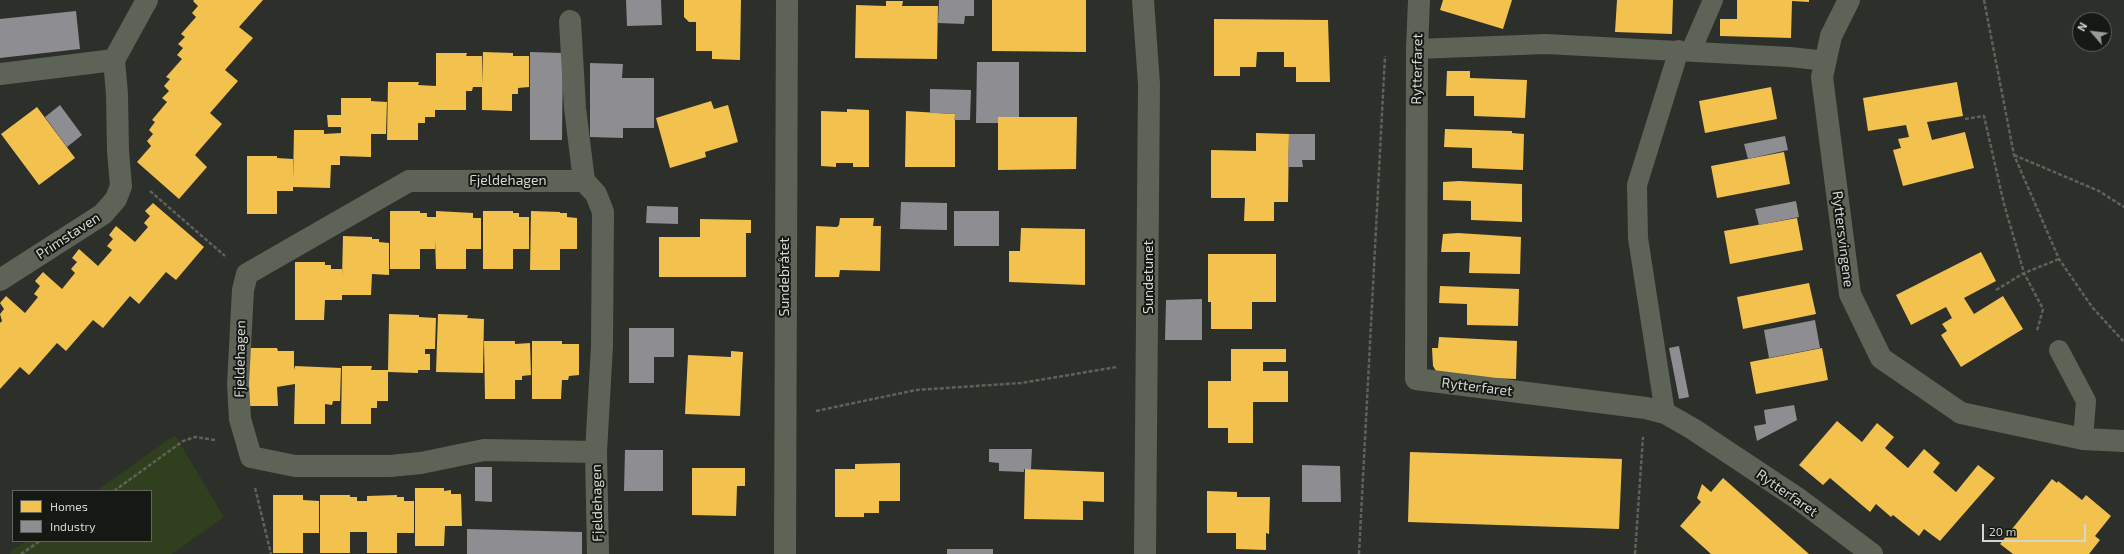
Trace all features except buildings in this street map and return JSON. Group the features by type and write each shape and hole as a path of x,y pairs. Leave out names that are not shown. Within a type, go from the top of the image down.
{"street":[{"path":"121,186 114,60 147,0"},
{"name":"Sundebråtet","path":"785,554 784,417 787,0"},
{"name":"Sundetunet","path":"1143,0 1149,84 1147,363 1144,436 1145,554"},
{"name":"Rytterfaret","path":"1419,0 1417,50 1416,379 1655,410 1694,429 1800,500 1872,554"},
{"name":"Ryttersvingene","path":"1849,0 1831,36 1822,77 1850,294 1881,358 1961,413 2083,439 2124,441"},
{"path":"570,21 575,108 584,181"},
{"path":"0,74 114,60"},
{"name":"Fjeldehagen","path":"596,452 484,450 421,463 390,466 295,466 251,457 240,419 238,384 243,290 247,274 409,181 584,181 596,194 604,212 602,346 596,452 598,554"},
{"name":"Primstaven","path":"0,280 103,214 116,199 121,186"}],"lane":[{"path":"1655,410 1638,238 1637,185 1685,51 1713,0"},
{"path":"1417,50 1546,44 1790,57 1826,61"},
{"path":"2059,350 2086,401 2083,439"}],"path":[{"path":"1984,0 2014,155 2059,259 2092,307 2124,342"},
{"path":"1359,554 1385,55"},
{"path":"1965,119 1984,116 2004,204 2024,273 2043,309 2036,338"},
{"path":"2014,155 2099,191 2124,207"},
{"path":"121,186 147,188 247,274"},
{"path":"1996,290 2024,273 2059,259"},
{"path":"784,417 916,390 1022,383 1147,363"},
{"path":"1635,554 1655,410"},
{"path":"115,490 183,441 195,437 236,444 251,457 255,488 271,554"},
{"path":"21,554 39,542"}],"green space":[{"path":"175,435 224,517 172,554 11,554 10,552 25,542 152,542 152,490 97,490"}]}
